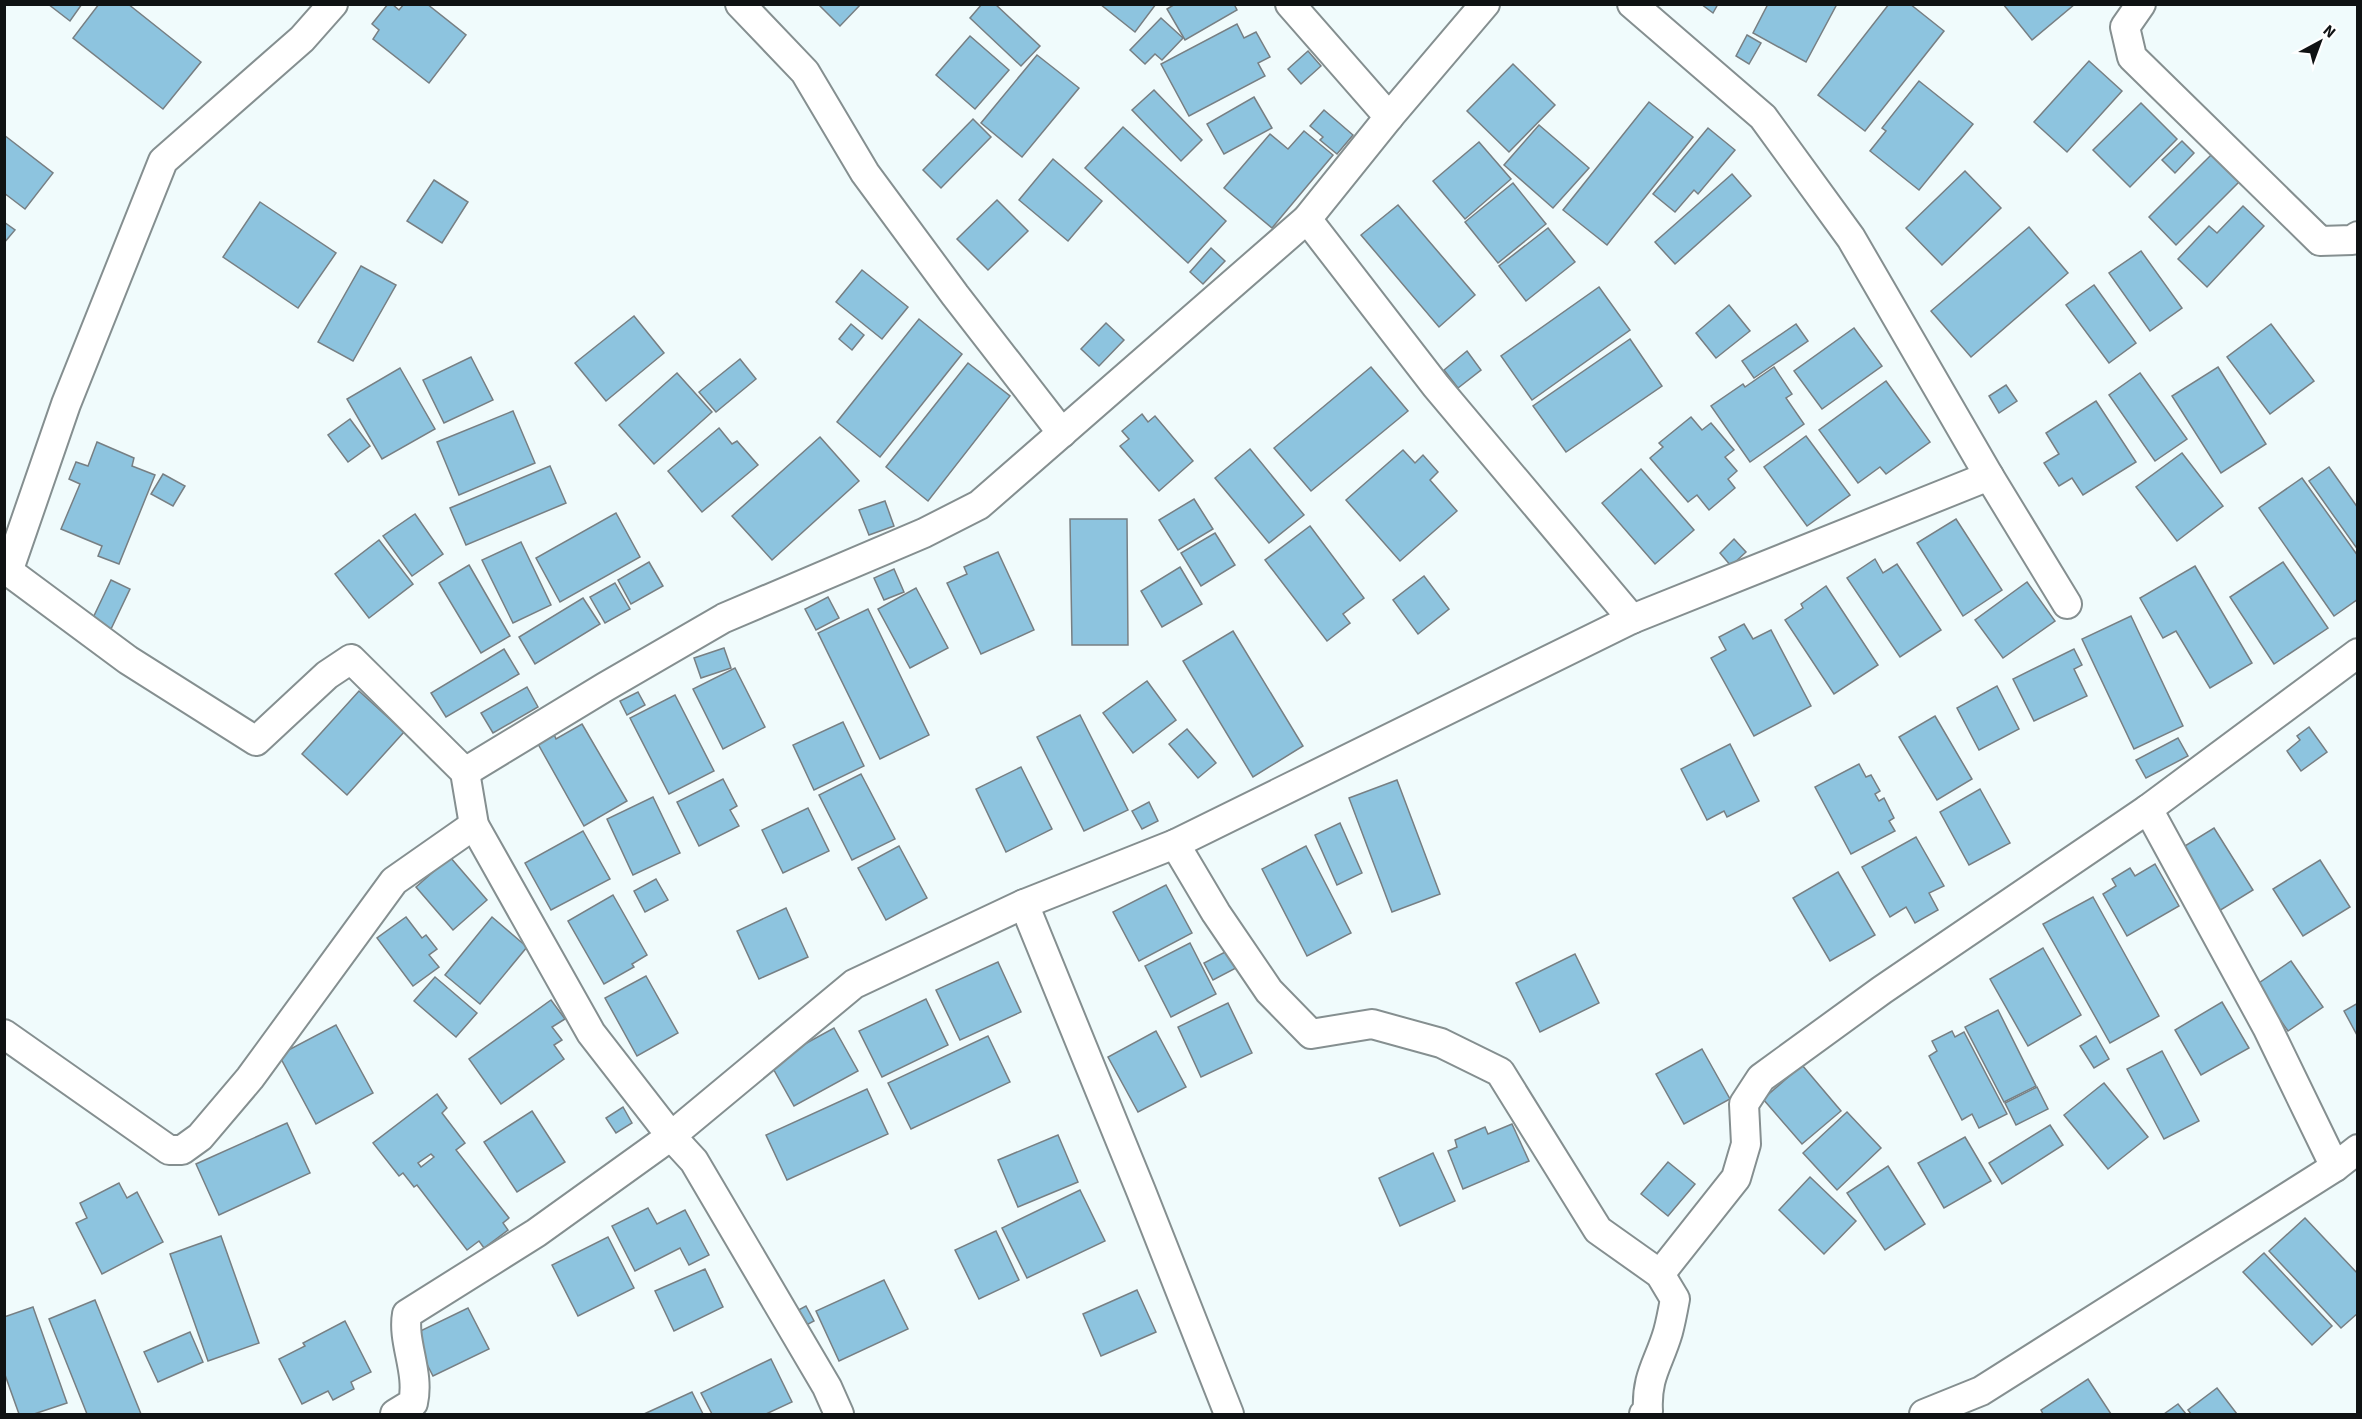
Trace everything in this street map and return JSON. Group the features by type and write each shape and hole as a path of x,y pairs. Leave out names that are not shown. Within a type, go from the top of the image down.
{"street":[{"path":"333,4 302,39 163,161 66,404 6,570 128,660 256,741 327,675 351,659 465,772 474,825 591,1033 671,1136 694,1161 827,1387 839,1414"},
{"path":"740,4 805,72 865,173 955,295 1062,433"},
{"path":"1290,4 1389,117"},
{"path":"465,772 724,618 924,533 979,505 1307,219 1389,117 1485,4"},
{"path":"1632,4 1763,117 1851,238 1989,476 2067,604"},
{"path":"2141,4 2125,27 2132,57 2320,241 2352,240 2358,236"},
{"path":"1307,219 1436,386 1632,619"},
{"path":"395,1414 413,1403 416,1392 406,1322 407,1314 536,1233 671,1136 854,984 1024,904 1175,844 1632,619 1989,476"},
{"path":"1660,1274 1736,1178 1746,1144 1744,1104 1761,1078 1882,990 2148,809 2358,653"},
{"path":"2148,809 2267,1027 2335,1167"},
{"path":"4,1034 169,1150 182,1150 200,1137 250,1078 394,881 474,825"},
{"path":"1175,844 1216,913 1269,991 1311,1034 1372,1024 1442,1043 1500,1072 1598,1230 1660,1274 1675,1299 1667,1334 1653,1368 1647,1392 1648,1411 1644,1414"},
{"path":"1024,904 1229,1414"},
{"path":"1924,1414 1980,1391 2335,1167 2358,1149"}],"building":[{"path":"48,4 82,4 70,21"},
{"path":"99,4 128,4 201,62 163,109 73,38"},
{"path":"388,4 392,4 399,10 404,4 427,4 466,35 429,83 373,39 379,30 372,24"},
{"path":"818,4 861,4 840,26"},
{"path":"982,4 995,4 1040,46 1021,66 970,18"},
{"path":"1100,4 1156,4 1135,32"},
{"path":"1175,4 1234,4 1237,10 1185,40 1167,9"},
{"path":"1701,4 1718,4 1713,13"},
{"path":"1768,4 1837,4 1806,62 1753,33"},
{"path":"1889,4 1910,4 1944,31 1865,131 1818,95"},
{"path":"2003,4 2075,4 2032,40"},
{"path":"1161,18 1183,38 1162,60 1155,54 1145,64 1130,50"},
{"path":"1237,24 1244,38 1256,32 1270,57 1258,63 1265,76 1189,116 1161,64"},
{"path":"1747,35 1761,43 1749,64 1736,56"},
{"path":"970,36 1009,70 975,109 936,75"},
{"path":"1308,51 1321,66 1301,84 1288,69"},
{"path":"1037,55 1079,88 1022,157 981,123"},
{"path":"2089,61 2122,91 2067,152 2034,122"},
{"path":"1513,64 1555,105 1509,152 1467,111"},
{"path":"1919,81 1973,124 1919,190 1870,151 1886,131 1882,128"},
{"path":"1154,90 1202,140 1181,161 1132,110"},
{"path":"1254,97 1272,128 1224,154 1207,124"},
{"path":"1649,102 1693,137 1607,245 1563,210"},
{"path":"2141,103 2177,139 2130,187 2093,150"},
{"path":"1324,110 1353,135 1337,154 1320,140 1323,137 1310,126"},
{"path":"973,119 991,137 941,188 923,170"},
{"path":"1539,125 1589,168 1553,208 1504,165"},
{"path":"1123,127 1226,221 1188,263 1085,168"},
{"path":"1708,128 1735,150 1698,194 1694,190 1675,212 1653,194"},
{"path":"1304,131 1333,155 1272,228 1224,188 1270,134 1288,149"},
{"path":"4,135 53,173 25,209 4,193"},
{"path":"2182,141 2194,153 2175,173 2162,160"},
{"path":"1479,142 1511,179 1465,219 1433,181"},
{"path":"2213,153 2240,181 2176,245 2149,217"},
{"path":"1053,159 1102,201 1068,241 1019,200"},
{"path":"1965,171 2001,208 1942,265 1906,228"},
{"path":"1732,174 1751,196 1675,264 1655,242"},
{"path":"434,180 468,202 442,243 407,221"},
{"path":"1513,183 1546,224 1498,263 1465,222"},
{"path":"997,200 1028,231 988,270 957,239"},
{"path":"260,202 336,253 298,308 223,257"},
{"path":"1398,205 1475,295 1439,327 1361,235"},
{"path":"2243,206 2264,226 2207,287 2178,259 2209,226 2217,233"},
{"path":"4,222 15,230 4,243"},
{"path":"2029,227 2068,273 1971,357 1931,311"},
{"path":"1548,228 1575,262 1526,301 1499,266"},
{"path":"1211,248 1225,261 1203,284 1190,272"},
{"path":"2141,251 2182,308 2150,331 2109,273"},
{"path":"361,266 396,285 353,361 318,342"},
{"path":"862,270 908,307 882,339 836,302"},
{"path":"2094,285 2136,343 2109,363 2066,305"},
{"path":"1599,287 1630,330 1532,400 1501,356"},
{"path":"1729,305 1750,331 1716,358 1696,333"},
{"path":"634,316 664,353 606,401 575,363"},
{"path":"919,319 962,354 880,457 837,422"},
{"path":"1106,323 1124,340 1099,366 1081,349"},
{"path":"851,324 864,335 852,350 839,339"},
{"path":"1796,324 1808,341 1754,378 1742,361"},
{"path":"2271,324 2314,381 2270,414 2227,357"},
{"path":"1854,328 1882,366 1822,409 1794,371"},
{"path":"1630,339 1662,386 1566,452 1533,406"},
{"path":"1467,351 1481,370 1458,388 1444,370"},
{"path":"471,357 493,400 444,423 423,380"},
{"path":"740,359 756,379 716,412 699,392"},
{"path":"968,363 1010,396 928,501 886,467"},
{"path":"1371,367 1408,411 1311,491 1274,448"},
{"path":"1774,367 1792,394 1786,398 1804,424 1750,462 1711,406 1743,384 1745,387"},
{"path":"2218,367 2266,444 2221,473 2172,396"},
{"path":"400,368 435,429 382,459 347,399"},
{"path":"677,373 712,412 654,464 619,425"},
{"path":"2140,373 2187,439 2155,461 2109,395"},
{"path":"1886,381 1930,442 1886,474 1880,467 1858,483 1819,430"},
{"path":"2006,385 2017,401 1999,413 1989,396"},
{"path":"2096,401 2136,462 2083,495 2072,478 2059,486 2044,463 2059,454 2046,433"},
{"path":"513,411 535,463 459,495 437,442"},
{"path":"1142,414 1148,422 1155,416 1193,461 1159,491 1120,446 1129,439 1122,431"},
{"path":"1691,417 1702,430 1711,423 1734,450 1725,457 1737,471 1728,479 1735,488 1709,510 1697,495 1688,502 1650,458 1663,447 1659,443"},
{"path":"350,419 370,446 348,462 328,435"},
{"path":"719,428 732,444 737,441 758,465 702,512 668,471"},
{"path":"1806,436 1850,495 1807,526 1764,467"},
{"path":"820,437 859,481 772,560 732,516"},
{"path":"97,442 134,458 132,466 155,475 119,564 98,556 102,546 61,529 80,484 69,479 76,462 88,466"},
{"path":"1250,449 1304,515 1269,543 1215,478"},
{"path":"1403,450 1415,463 1423,455 1438,472 1430,480 1457,511 1400,561 1346,500"},
{"path":"2182,453 2223,506 2177,541 2136,487"},
{"path":"550,466 566,503 466,545 450,508"},
{"path":"2329,467 2358,508 2358,550 2309,481"},
{"path":"1641,469 1694,530 1655,564 1602,503"},
{"path":"163,474 185,486 173,506 151,494"},
{"path":"2302,478 2358,556 2358,599 2334,616 2259,508"},
{"path":"1194,499 1213,529 1178,550 1159,520"},
{"path":"885,501 894,526 869,535 859,510"},
{"path":"616,513 640,557 560,602 536,558"},
{"path":"415,514 443,554 412,576 383,536"},
{"path":"1070,519 1127,519 1128,645 1072,645"},
{"path":"1956,519 2002,590 1963,616 1917,543"},
{"path":"1310,526 1364,598 1343,614 1350,623 1327,641 1265,560"},
{"path":"1215,533 1235,565 1201,586 1181,553"},
{"path":"1734,539 1746,552 1731,566 1720,553"},
{"path":"379,540 413,584 369,618 335,574"},
{"path":"521,542 551,605 513,623 482,560"},
{"path":"998,552 1034,630 981,654 947,583 967,574 964,567"},
{"path":"1875,559 1883,573 1897,564 1941,630 1900,657 1847,578"},
{"path":"649,562 663,586 631,604 618,580"},
{"path":"2283,562 2328,628 2274,664 2230,597"},
{"path":"469,565 510,636 481,653 439,583"},
{"path":"2195,566 2252,663 2210,688 2176,631 2163,638 2140,598"},
{"path":"1180,567 1202,604 1162,627 1141,591"},
{"path":"894,569 904,592 884,600 874,578"},
{"path":"1424,576 1449,609 1418,634 1393,600"},
{"path":"111,580 130,589 111,629 92,620"},
{"path":"2027,582 2055,621 2003,658 1975,620"},
{"path":"615,583 630,609 605,623 590,597"},
{"path":"1826,586 1878,665 1834,694 1785,620 1803,608 1801,604"},
{"path":"916,588 948,648 910,668 878,609"},
{"path":"828,597 839,618 816,630 805,609"},
{"path":"583,598 600,624 535,664 519,637"},
{"path":"868,609 929,735 880,759 818,633"},
{"path":"2131,616 2183,726 2134,749 2082,639"},
{"path":"1744,624 1753,639 1771,630 1811,706 1754,736 1711,658 1726,650 1719,637"},
{"path":"1233,631 1303,746 1253,777 1183,661"},
{"path":"724,648 731,668 701,678 694,658"},
{"path":"504,649 519,674 446,717 431,693"},
{"path":"2074,649 2082,665 2074,669 2087,696 2034,721 2013,679"},
{"path":"735,668 765,727 723,749 693,689"},
{"path":"1147,681 1176,720 1133,753 1103,713"},
{"path":"1997,686 2019,729 1979,750 1957,708"},
{"path":"527,687 538,707 493,733 481,713"},
{"path":"359,691 404,732 347,795 302,754"},
{"path":"638,692 645,705 627,715 620,701"},
{"path":"675,695 714,771 669,794 630,718"},
{"path":"1080,715 1128,810 1084,831 1037,737"},
{"path":"1935,716 1972,779 1937,800 1899,737"},
{"path":"843,722 864,766 814,790 793,745"},
{"path":"582,724 627,801 584,826 538,744 554,734 556,739"},
{"path":"2309,727 2327,752 2301,771 2287,751 2300,740 2297,736"},
{"path":"1187,729 1216,763 1198,778 1169,744"},
{"path":"2178,738 2188,756 2146,778 2136,760"},
{"path":"1730,744 1759,801 1727,817 1724,811 1707,820 1681,769"},
{"path":"1859,764 1866,777 1871,775 1880,791 1875,794 1879,801 1884,798 1894,818 1889,821 1895,831 1851,854 1815,787"},
{"path":"1021,767 1052,829 1006,852 976,789"},
{"path":"861,774 895,839 852,860 819,795"},
{"path":"723,779 737,806 730,810 739,826 699,846 677,802"},
{"path":"1397,780 1440,894 1392,912 1349,798"},
{"path":"1980,789 2010,843 1969,865 1940,812"},
{"path":"653,797 680,853 633,875 607,819"},
{"path":"1149,802 1158,821 1142,829 1132,811"},
{"path":"808,808 829,851 783,873 762,830"},
{"path":"1340,823 1362,873 1337,885 1315,835"},
{"path":"2214,828 2253,890 2219,911 2180,849"},
{"path":"583,831 610,879 551,910 525,863"},
{"path":"1916,837 1944,886 1929,893 1938,910 1915,923 1906,907 1890,917 1862,867"},
{"path":"899,846 927,898 886,920 858,868"},
{"path":"1306,846 1351,933 1307,956 1262,869"},
{"path":"450,857 487,900 453,930 416,887"},
{"path":"2320,860 2350,907 2303,936 2273,889"},
{"path":"2155,864 2179,906 2127,936 2103,894 2116,886 2112,879 2130,868 2135,876"},
{"path":"1838,872 1875,935 1830,961 1793,898"},
{"path":"656,879 668,900 645,912 634,891"},
{"path":"1166,885 1192,933 1139,961 1113,912"},
{"path":"613,895 647,955 632,964 634,967 604,984 568,921"},
{"path":"2093,897 2159,1016 2110,1043 2043,924"},
{"path":"786,908 808,957 759,979 737,931"},
{"path":"406,917 422,938 426,935 437,949 429,955 439,967 413,986 377,938"},
{"path":"492,917 527,947 480,1004 445,975"},
{"path":"1190,943 1216,994 1171,1017 1145,966"},
{"path":"2043,948 2081,1015 2028,1046 1990,979"},
{"path":"1227,951 1236,968 1213,980 1204,963"},
{"path":"1575,954 1599,1003 1540,1032 1516,983"},
{"path":"2291,961 2323,1007 2288,1031 2256,985"},
{"path":"998,962 1021,1012 960,1040 936,990"},
{"path":"646,976 678,1033 637,1056 605,998"},
{"path":"435,977 477,1013 456,1037 414,1001"},
{"path":"926,999 948,1045 882,1077 859,1031"},
{"path":"551,1000 565,1019 552,1027 562,1040 554,1045 564,1059 501,1104 469,1059"},
{"path":"2222,1002 2249,1048 2201,1075 2175,1030"},
{"path":"1228,1003 1252,1053 1201,1077 1178,1027"},
{"path":"2358,1003 2358,1037 2344,1011"},
{"path":"1998,1010 2036,1086 2004,1102 1965,1027"},
{"path":"336,1025 373,1093 316,1124 279,1055"},
{"path":"834,1028 858,1071 794,1106 770,1063"},
{"path":"1156,1031 1186,1087 1138,1112 1108,1057"},
{"path":"1952,1031 1955,1037 1964,1032 2007,1114 1979,1128 1972,1114 1962,1120 1929,1056 1937,1051 1932,1041"},
{"path":"988,1036 1010,1082 911,1129 888,1083"},
{"path":"2096,1036 2109,1059 2094,1068 2080,1046"},
{"path":"1702,1049 1730,1099 1684,1124 1656,1074"},
{"path":"2162,1051 2199,1121 2164,1139 2127,1069"},
{"path":"1802,1065 1841,1111 1802,1144 1763,1099"},
{"path":"2104,1083 2148,1137 2108,1169 2064,1115"},
{"path":"2037,1087 2048,1109 2016,1125 2005,1103"},
{"path":"867,1089 888,1134 787,1180 766,1135"},
{"path":"437,1094 447,1108 442,1113 465,1143 456,1150 509,1218 503,1223 508,1230 484,1248 479,1241 467,1250 417,1185 414,1187 403,1173 399,1176 373,1143","holes":["431,1154 434,1157 421,1167 418,1163"]},
{"path":"623,1107 632,1123 616,1133 606,1118"},
{"path":"532,1111 565,1162 517,1192 484,1142"},
{"path":"1847,1112 1881,1148 1837,1190 1803,1153"},
{"path":"287,1123 310,1173 219,1215 196,1164"},
{"path":"1512,1124 1529,1161 1463,1189 1448,1151 1457,1147 1455,1140 1485,1127 1488,1134"},
{"path":"2050,1125 2063,1145 2002,1184 1989,1163"},
{"path":"1058,1135 1078,1182 1018,1207 998,1160"},
{"path":"1965,1137 1991,1181 1944,1208 1918,1163"},
{"path":"1433,1153 1455,1201 1400,1226 1379,1178"},
{"path":"1668,1162 1695,1184 1668,1216 1641,1194"},
{"path":"1888,1166 1925,1224 1885,1250 1847,1193"},
{"path":"1810,1177 1856,1221 1824,1254 1779,1210"},
{"path":"119,1183 127,1198 137,1192 163,1242 102,1274 76,1223 87,1218 80,1203"},
{"path":"1080,1190 1105,1241 1027,1278 1002,1228"},
{"path":"648,1208 657,1224 685,1210 709,1255 689,1265 680,1248 635,1271 612,1226"},
{"path":"2305,1218 2358,1274 2358,1313 2341,1328 2269,1251"},
{"path":"996,1231 1019,1280 979,1299 955,1250"},
{"path":"221,1236 259,1343 208,1361 170,1254"},
{"path":"608,1237 634,1288 578,1316 552,1265"},
{"path":"2264,1253 2332,1326 2312,1345 2243,1272"},
{"path":"705,1269 723,1307 674,1331 655,1291"},
{"path":"884,1280 908,1329 839,1361 816,1311"},
{"path":"1137,1290 1156,1332 1101,1356 1083,1314"},
{"path":"95,1300 141,1414 87,1414 49,1319"},
{"path":"806,1306 814,1321 797,1330 789,1315"},
{"path":"33,1307 67,1403 34,1414 19,1414 4,1372 4,1317"},
{"path":"468,1308 489,1349 433,1376 412,1335"},
{"path":"345,1321 371,1372 351,1382 354,1389 333,1400 328,1391 302,1404 279,1359 305,1346 303,1343"},
{"path":"190,1332 203,1362 158,1382 144,1352"},
{"path":"771,1359 792,1402 766,1414 712,1414 701,1393"},
{"path":"2088,1379 2111,1414 2043,1414 2041,1410"},
{"path":"2217,1388 2237,1414 2191,1414 2188,1410"},
{"path":"692,1392 703,1414 644,1414"},
{"path":"2178,1404 2186,1414 2164,1414"}]}
